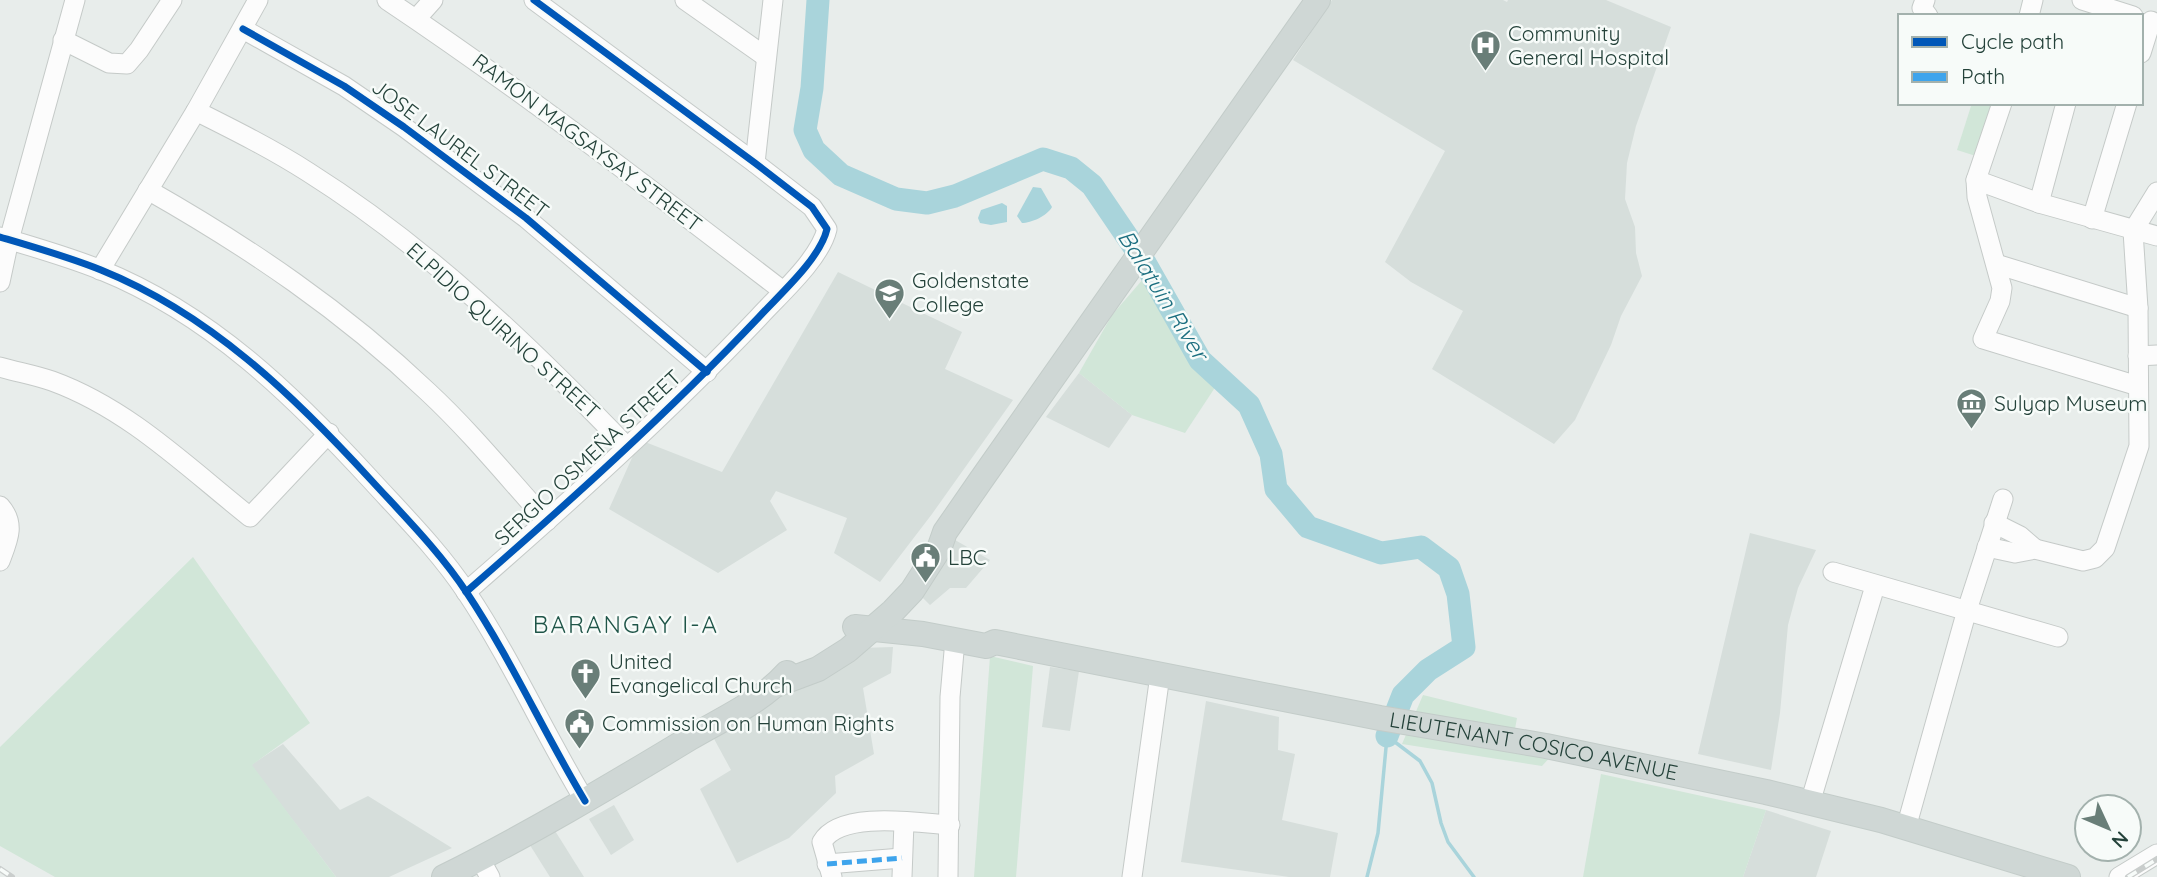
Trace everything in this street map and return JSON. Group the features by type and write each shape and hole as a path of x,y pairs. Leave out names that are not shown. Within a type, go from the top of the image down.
{"main road":[{"path":"444,877 485,868 585,801 778,684 818,669 848,650 875,618 930,542 945,532 1318,0"},
{"name":"LIEUTENANT COSICO AVENUE","path":"875,618 955,640 986,646 995,642 1380,718 1546,746 1766,792 1906,828 2068,877"},
{"name":"LIEUTENANT COSICO AVENUE","path":"875,618 989,634 995,642"}],"street":[{"path":"0,282 4,239 75,0"},
{"path":"64,40 109,62 127,64 172,0"},
{"path":"100,270 196,111 258,0"},
{"name":"RAMON MAGSAYSAY STREET","path":"387,0 591,143 783,292"},
{"path":"416,19 433,0"},
{"path":"534,0 755,163"},
{"path":"685,0 766,57"},
{"path":"755,163 774,0"},
{"path":"2088,7 2133,14"},
{"name":"JOSE LAUREL STREET","path":"243,29 344,86 404,127 526,218 707,372"},
{"path":"2001,105 1976,180 1977,197 2002,288 2000,301 1983,339 2138,386"},
{"path":"2039,203 2065,105"},
{"path":"2092,219 2126,105"},
{"name":"ELPIDIO QUIRINO STREET","path":"196,111 310,173 394,232 461,287 536,355 627,447"},
{"name":"SERGIO OSMEÑA STREET","path":"466,592 547,521 707,372 783,292 824,240 827,229 812,207 755,163"},
{"path":"1976,180 2039,203 2157,236"},
{"path":"148,190 222,232 283,272 393,360 466,430 547,521"},
{"path":"1987,547 2015,553 2035,550 2083,561 2095,558 2105,548 2139,446 2138,386 2147,355 2138,308 2133,231 2157,192"},
{"path":"4,239 100,270 141,289 201,323 240,352 329,433 422,536 466,592 585,801"},
{"path":"1996,264 2138,308"},
{"path":"0,367 52,381 100,403 151,435 250,517 329,433"},
{"path":"1906,828 1967,610 2003,499"},
{"path":"0,506 9,517 11,532 0,561"},
{"path":"1994,523 2020,536 2035,550"},
{"path":"1833,572 2058,637"},
{"path":"1810,803 1875,586"},
{"path":"948,877 949,722 955,640"},
{"path":"1132,877 1160,675"},
{"path":"904,822 902,868 830,870 822,842 826,835 834,831 876,820 950,825"},
{"path":"2119,877 2157,854"}],"shaded area":[{"path":"1332,0 1606,0 1671,27 1636,126 1627,163 1625,199 1635,227 1636,253 1642,276 1621,316 1611,345 1575,420 1554,444 1432,369 1463,311 1411,282 1385,262 1445,151 1293,60"},
{"path":"838,272 962,332 945,369 1013,400 880,582 834,553 847,518 776,491 770,501 787,530 718,573 609,509 640,440 722,472"},
{"path":"1079,373 1132,415 1109,448 1046,417"},
{"path":"1750,533 1816,550 1798,588 1788,625 1780,713 1771,770 1698,754"},
{"path":"955,540 990,560 966,588 950,588 930,605 919,594 920,583"},
{"path":"893,647 891,673 863,688 874,754 835,776 836,793 789,838 737,863 700,789 731,770 713,737 861,648"},
{"path":"1050,667 1079,671 1070,731 1042,727"},
{"path":"1206,701 1279,717 1278,750 1295,754 1282,820 1338,833 1330,877 1289,877 1181,862"},
{"path":"283,744 340,810 368,796 452,848 389,877 336,877 251,765"},
{"path":"614,805 634,840 611,855 589,819"},
{"path":"1766,810 1831,831 1816,877 1743,877"},
{"path":"552,826 584,877 550,877 528,842"}],"green space":[{"path":"1971,105 1995,105 1979,157 1957,150"},
{"path":"1144,278 1216,386 1185,433 1132,415 1079,373 1112,315"},
{"path":"193,557 310,723 252,765 336,877 55,877 0,846 0,747"},
{"path":"990,656 1033,666 1016,877 974,877"},
{"path":"1423,695 1517,718 1515,729 1566,740 1542,766 1402,744"},
{"path":"1601,774 1766,810 1743,877 1583,877"}],"water":[{"path":"1033,187 1041,188 1052,207 1038,218 1022,223 1017,216"},
{"path":"1002,203 1007,206 1007,222 991,225 980,223 978,218 981,210"}],"waterway":[{"name":"Balatuin River","path":"818,0 812,88 805,130 814,150 841,175 896,199 927,203 955,196 1043,159 1071,168 1092,185 1145,263 1200,360 1249,405 1271,454 1276,489 1308,527 1381,553 1421,547 1449,568 1458,594 1464,647 1428,670 1403,695 1387,736"},
{"path":"1387,736 1420,761 1432,783 1448,842 1474,877"},
{"path":"1367,877 1378,833 1387,737"}],"railway":[{"path":"2128,877 2157,859"},
{"path":"0,869 12,877"}],"marked path":[{"path":"827,864 902,858"}],"cycle path":[{"path":"466,592 689,389 808,264 827,229 812,207 534,0"},
{"path":"243,29 344,86 404,127 526,218 707,372"},
{"path":"0,237 64,256 141,288 214,333 280,388 409,521 456,578 483,618 585,801"}],"place":[{"name":"Community General Hospital","path":"1485,73"},
{"name":"Goldenstate College","path":"889,320"},
{"name":"Sulyap Museum","path":"1971,431"},
{"name":"LBC","path":"925,585"},
{"name":"United Evangelical Church","path":"586,701"},
{"name":"Commission on Human Rights","path":"579,751"}],"district":[{"name":"BARANGAY I-A","path":"626,625"}]}
